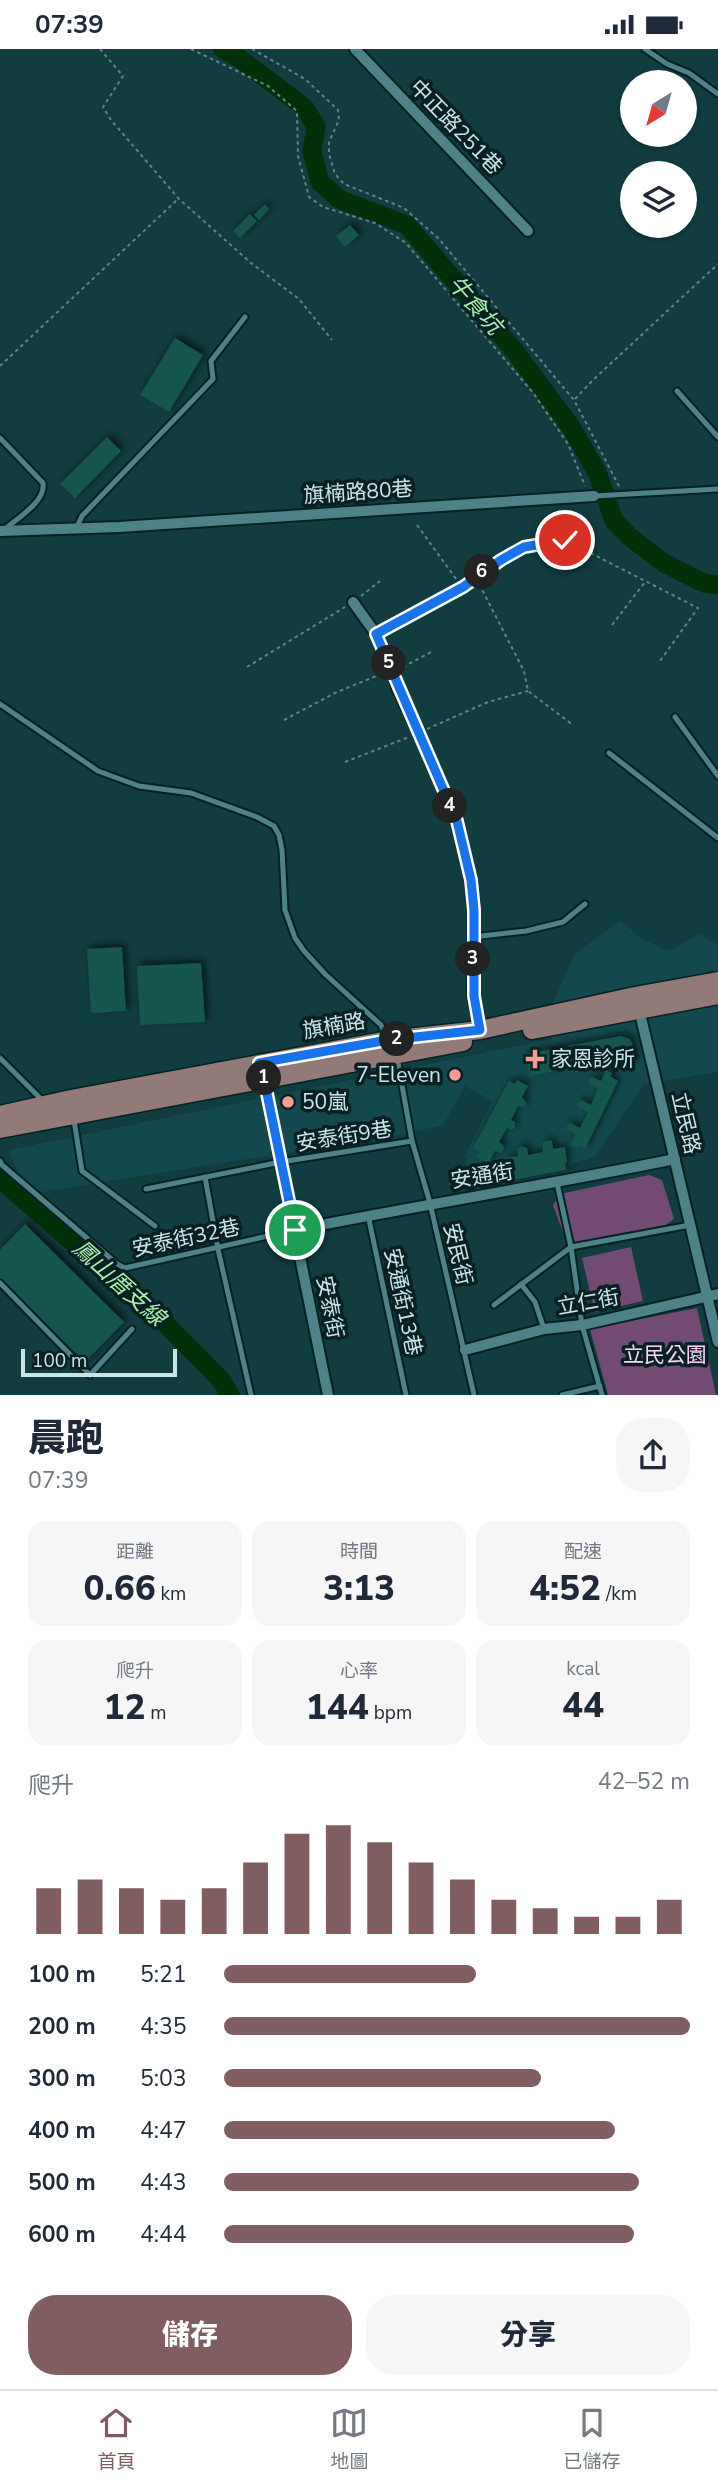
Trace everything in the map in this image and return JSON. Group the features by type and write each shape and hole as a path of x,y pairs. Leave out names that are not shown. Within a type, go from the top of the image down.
{"main road":[{"name":"旗楠路","path":"0,1129 72,1107 637,1003 718,981"},
{"name":"旗楠路","path":"392,1047 637,1003 718,995"},
{"name":"旗楠路","path":"0,1115 46,1104 72,1107"}],"street":[{"name":"中正路251巷","path":"355,49 528,231"},
{"name":"旗楠路80巷","path":"2,530 76,529 592,496"},
{"path":"354,602 376,634 393,670 397,688 457,821 471,880 474,910 474,996 480,1030"},
{"name":"立民路","path":"637,1003 690,1224 713,1295 718,1342"},
{"name":"安泰街","path":"262,1071 328,1395"},
{"name":"安通街","path":"295,1230 675,1159"},
{"name":"立仁街","path":"465,1350 544,1329 582,1325 713,1295"}],"lane":[{"path":"645,49 667,64 689,73 718,93"},
{"path":"76,529 82,516 213,379 211,361 245,317"},
{"path":"677,391 718,437"},
{"path":"0,438 43,483 44,488 40,498 2,530"},
{"name":"旗楠路80巷","path":"592,496 718,489"},
{"path":"0,704 98,771 139,786 191,793 274,826 282,849 285,910 295,938 303,951 325,974 381,1025 392,1047"},
{"path":"675,717 718,776"},
{"path":"609,753 718,838"},
{"path":"473,937 526,931 563,922 585,904"},
{"name":"安民街","path":"392,1047 474,1395"},
{"path":"0,1058 46,1104"},
{"path":"72,1107 82,1171 155,1226"},
{"name":"安泰街9巷","path":"146,1189 281,1162 412,1141"},
{"name":"安泰街32巷","path":"0,1160 2,1165 125,1268 295,1230"},
{"path":"205,1177 251,1395"},
{"path":"557,1183 571,1247 582,1325 602,1395"},
{"name":"安通街13巷","path":"368,1215 406,1395"},
{"path":"494,1305 571,1247 690,1224"},
{"path":"0,1283 90,1375 132,1329"},
{"path":"522,1284 535,1302 544,1329"},
{"path":"562,1395 600,1386"}],"path":[{"path":"100,49 123,76 103,107 179,199 251,263 299,299 332,340"},
{"path":"191,49 268,86 297,111 298,156 309,197 324,207 375,223 406,243 534,394 568,444 592,496"},
{"path":"252,49 305,79 338,110 340,117 329,142 328,154 335,174 340,180 404,208 439,239 574,400 622,495"},
{"path":"0,366 179,199"},
{"path":"574,400 718,264"},
{"path":"418,525 463,587"},
{"path":"376,634 463,587 524,547 565,540 698,608 660,661"},
{"path":"475,577 524,671 528,691 573,725"},
{"path":"247,667 354,602 380,581"},
{"path":"612,625 646,581"},
{"path":"284,720 337,692 433,651"},
{"path":"345,762 488,702 528,691"}],"shaded area":[{"path":"621,920 640,938 669,951 699,934 718,945 718,1072 644,1084 595,1157 475,1192 465,1156 492,1101 465,1086 443,1125 406,1134 28,1194 8,1150 552,1039 549,1012 574,955"}],"green space":[{"path":"649,1175 662,1180 674,1219 664,1226 578,1244 566,1240 553,1205 560,1194"},
{"path":"631,1247 643,1301 595,1312 582,1258"},
{"name":"立民公園","path":"697,1308 716,1395 608,1395 590,1329"}],"building":[{"path":"265,204 269,209 259,220 254,215"},
{"path":"250,214 257,221 240,238 233,231"},
{"path":"350,225 359,235 345,247 336,236"},
{"path":"175,338 203,355 169,412 140,395"},
{"path":"107,437 121,451 75,498 60,484"},
{"path":"122,947 126,1011 91,1013 87,949"},
{"path":"201,963 205,1022 140,1025 137,966"},
{"path":"621,1036 630,1039 636,1063 612,1069 610,1060 530,1076 525,1054"},
{"path":"606,1070 618,1081 585,1149 578,1146 577,1148 570,1145 575,1134 566,1130 567,1126 570,1123 580,1128 588,1112 578,1107 578,1103 581,1100 591,1105 598,1089 588,1084 589,1080 592,1077 601,1081"},
{"path":"517,1080 528,1086 522,1097 527,1104 518,1106 511,1120 515,1122 515,1127 512,1130 507,1128 499,1142 504,1150 500,1153 495,1151 488,1163 477,1157 480,1152 473,1148 509,1081 515,1084"},
{"path":"552,1141 553,1149 565,1147 566,1170 512,1180 506,1158 518,1156 517,1149 521,1146 527,1148 528,1155 543,1152 542,1143"},
{"path":"25,1224 124,1322 85,1362 0,1278 0,1250"}],"waterway":[{"name":"牛食坑","path":"223,49 304,107 316,126 312,151 320,182 339,199 407,225 514,350 571,427 597,472 614,521 664,563 704,583 718,585"},
{"name":"鳳山厝支線","path":"0,1179 161,1319 222,1381 230,1395"}],"place":[{"name":"家恩診所","path":"535,1059"},
{"name":"7-Eleven","path":"455,1075"},
{"name":"50嵐","path":"288,1102"}],"route":[{"path":"295,1230 259,1063 388,1040 480,1030 474,996 474,910 471,880 457,821 397,688 393,670 376,634 463,587 524,547 565,540"}]}
